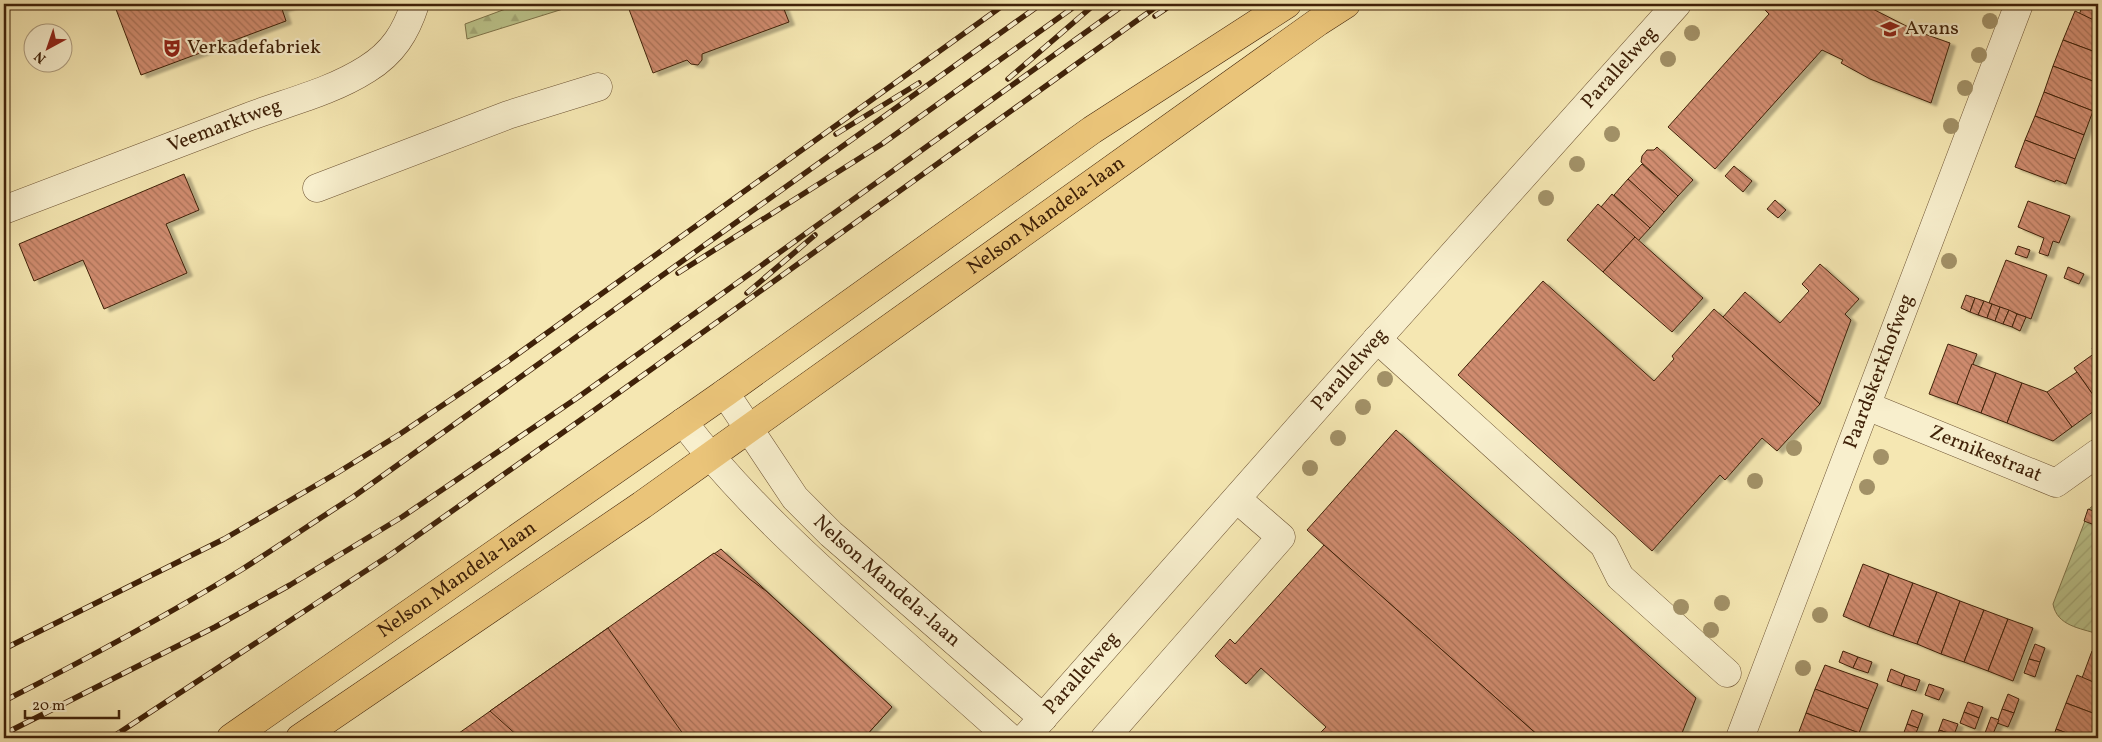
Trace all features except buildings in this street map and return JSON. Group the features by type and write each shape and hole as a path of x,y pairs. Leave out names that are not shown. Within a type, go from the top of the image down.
{"main road":[{"name":"Nelson Mandela-laan","path":"231,738 725,393 1092,130 1287,4"},
{"name":"Nelson Mandela-laan","path":"300,738 642,505 1318,22 1346,4"}],"street":[{"name":"Veemarktweg","path":"4,210 265,110 338,86 368,69 394,48 408,26 415,4"},
{"name":"Parallelweg","path":"1026,738 1377,339 1677,4"},
{"name":"Paardskerkhofweg","path":"1740,738 2019,4"},
{"path":"317,188 508,115 598,87"},
{"path":"1377,339 1604,545 1620,577 1727,673"},
{"name":"Nelson Mandela-laan","path":"725,393 795,498 838,540 1043,718"},
{"name":"Zernikestraat","path":"1866,406 2056,483 2098,453"},
{"name":"Nelson Mandela-laan","path":"683,422 709,456 746,497 808,558 1010,738"},
{"path":"1106,738 1281,537 1237,499"}],"green space":[{"path":"519,4 579,4 467,39 465,24"},
{"path":"2098,502 2098,634 2064,622 2055,611 2053,604 2090,508"}],"railway":[{"path":"4,649 224,539 400,434 508,361 1005,4"},
{"path":"4,701 183,605 241,570 353,497 1041,4"},
{"path":"678,273 882,144 1078,4"},
{"path":"1008,79 1095,4"},
{"path":"4,734 215,627 290,585 402,517 577,398 1125,4"},
{"path":"111,738 390,555 1160,4"},
{"path":"1155,16 1173,4"},
{"path":"836,134 919,83"},
{"path":"747,293 815,235"}],"place":[{"name":"Avans","path":"1890,29"},
{"name":"Verkadefabriek","path":"172,48"}]}
